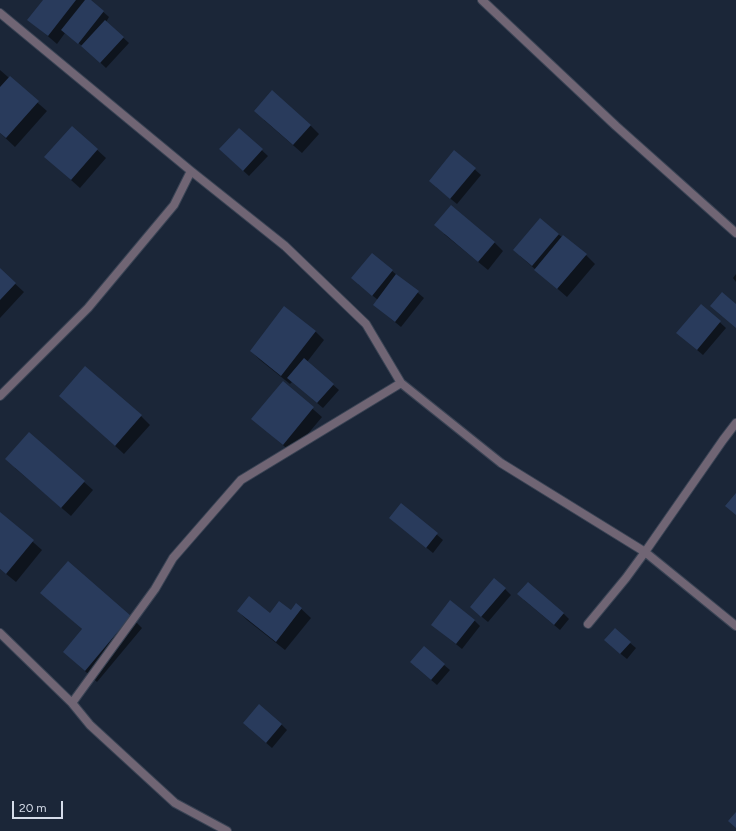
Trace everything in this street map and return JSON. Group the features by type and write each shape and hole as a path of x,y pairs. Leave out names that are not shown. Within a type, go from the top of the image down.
{"street":[{"path":"482,0 616,126 736,233"},
{"path":"0,13 191,171 285,246 366,324 401,383 501,463 645,552 736,626"},
{"path":"0,396 88,308 174,205 191,171"},
{"path":"72,702 155,589 173,558 241,480 401,383"},
{"path":"588,624 626,578 736,423"},
{"path":"0,633 72,702 90,725 175,803 227,831"}],"building":[{"path":"43,0 76,0 48,36 27,20"},
{"path":"85,0 91,0 104,11 78,44 61,30"},
{"path":"105,20 124,37 100,63 81,46"},
{"path":"10,76 39,101 6,138 0,133 0,87"},
{"path":"272,90 311,125 293,145 254,111"},
{"path":"72,126 98,149 71,180 44,157"},
{"path":"239,128 263,149 243,171 219,149"},
{"path":"454,150 476,168 450,199 429,181"},
{"path":"451,205 495,242 478,262 434,225"},
{"path":"540,218 559,234 532,266 513,250"},
{"path":"563,235 587,254 557,289 534,270"},
{"path":"372,253 393,270 372,296 351,278"},
{"path":"0,268 16,283 0,300"},
{"path":"396,274 419,291 395,322 373,305"},
{"path":"722,292 736,304 736,328 710,306"},
{"path":"701,304 721,321 697,350 676,333"},
{"path":"284,306 316,331 281,376 250,351"},
{"path":"304,358 334,384 317,403 287,378"},
{"path":"85,366 142,415 115,446 59,396"},
{"path":"283,381 314,407 283,445 251,419"},
{"path":"29,432 85,481 61,508 5,459"},
{"path":"736,493 736,515 725,506"},
{"path":"401,503 438,533 426,548 389,518"},
{"path":"0,512 34,540 6,574 0,569"},
{"path":"68,561 131,616 85,671 63,652 82,629 40,593"},
{"path":"494,578 506,588 481,617 470,607"},
{"path":"528,582 564,613 554,625 517,594"},
{"path":"249,596 270,613 279,601 291,610 296,603 302,608 276,642 237,611"},
{"path":"450,600 475,620 456,644 431,625"},
{"path":"615,628 631,642 620,654 604,640"},
{"path":"424,646 445,664 431,680 410,662"},
{"path":"259,704 282,724 266,743 243,723"},
{"path":"736,812 736,828 728,821"}]}
